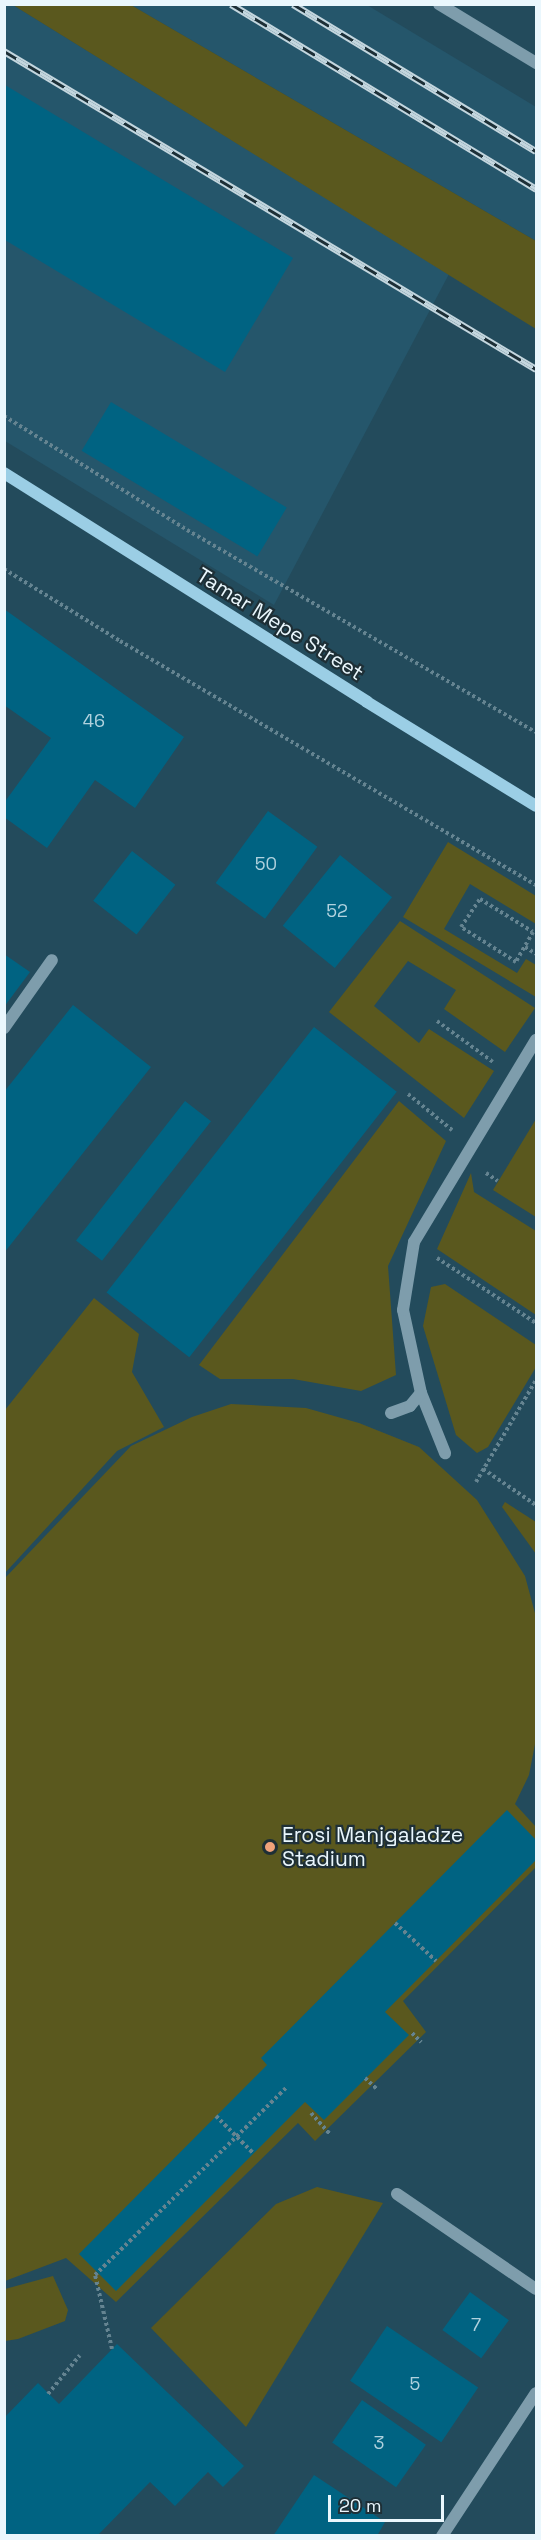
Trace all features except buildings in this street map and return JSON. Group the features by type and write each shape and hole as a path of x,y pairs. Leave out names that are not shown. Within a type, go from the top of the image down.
{"main road":[{"name":"Tamar Mepe Street","path":"4,473 357,696 537,806"}],"street":[{"path":"439,4 537,63"},
{"path":"4,1028 52,960"},
{"path":"445,1453 421,1393 403,1310 414,1242 537,1040"},
{"path":"391,1413 410,1406 421,1393"},
{"path":"398,2194 537,2289"},
{"path":"442,2535 537,2393"}],"path":[{"path":"4,416 187,530 537,732"},
{"path":"4,569 120,641 537,885"},
{"path":"480,899 533,932 525,947 516,962 461,927 480,899"},
{"path":"525,947 537,954"},
{"path":"437,1021 513,1077"},
{"path":"408,1094 471,1146"},
{"path":"414,1242 537,1323"},
{"path":"476,1482 537,1380"},
{"path":"483,1469 537,1505"},
{"path":"395,1923 436,1961"},
{"path":"412,2033 421,2042"},
{"path":"365,2078 377,2089"},
{"path":"112,2349 96,2275 286,2088"},
{"path":"311,2113 330,2134"},
{"path":"216,2116 253,2153"},
{"path":"48,2394 81,2355"}],"shaded area":[{"path":"4,5 13,5 449,274 274,605 5,441"},
{"path":"13,5 131,5 536,241 536,329"},
{"path":"131,5 367,5 536,107 536,241"},
{"path":"448,842 536,896 536,924 470,884 444,929 517,973 526,959 536,965 536,997 403,917"},
{"path":"400,921 535,1008 505,1052 444,1009 456,990 408,961 374,1006 419,1043 429,1029 494,1071 464,1118 329,1012"},
{"path":"399,1101 446,1141 388,1266 396,1375 361,1391 293,1379 220,1379 199,1365"},
{"path":"536,1119 536,1217 493,1190"},
{"path":"471,1173 474,1192 536,1231 536,1315 437,1249"},
{"path":"445,1284 536,1345 536,1367 488,1447 477,1453 456,1435 423,1326 431,1287"},
{"path":"94,1298 139,1334 132,1372 164,1427 117,1451 5,1573 5,1410"},
{"name":"Erosi Manjgaladze Stadium","path":"231,1404 306,1408 359,1423 419,1447 477,1500 525,1576 536,1617 536,1739 529,1775 515,1804 536,1827 536,1867 403,2001 426,2032 315,2141 298,2123 116,2302 66,2258 5,2281 5,1578 131,1446 192,1417"},
{"path":"505,1502 536,1522 536,1554 502,1507"},
{"path":"317,2187 383,2203 246,2427 151,2328 276,2204"},
{"path":"53,2276 68,2310 65,2321 18,2339 5,2341 5,2289"}],"railway":[{"path":"231,4 536,189"},
{"path":"293,4 536,151"},
{"path":"4,51 536,369"}],"place":[{"name":"Erosi Manjgaladze Stadium","path":"270,1847"}]}
